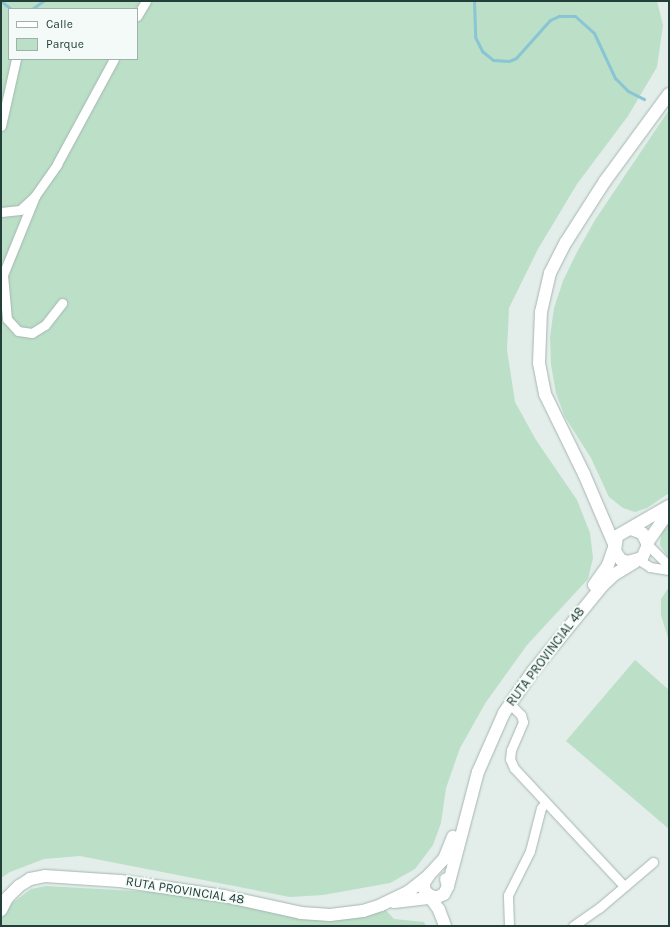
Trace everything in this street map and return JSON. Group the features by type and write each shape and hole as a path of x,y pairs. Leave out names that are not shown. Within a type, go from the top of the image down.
{"main road":[{"path":"669,94 604,181 566,242 550,273 542,303 539,353 545,394 598,503 614,546 621,560 637,561 644,556 648,544 669,511"},
{"path":"598,503 614,522 642,533 648,544"},
{"name":"RUTA PROVINCIAL 48","path":"381,905 408,892 427,877 444,859 451,846 475,761 527,668 604,571 619,533 630,529 669,506"},
{"name":"RUTA PROVINCIAL 48","path":"1,910 7,898 30,879 61,875 224,896 319,915 352,913 381,905 439,893 478,772 507,703 602,586 620,570 637,561"},
{"path":"439,893 424,886 427,877 440,874 447,880 439,893 439,910 446,926"},
{"path":"439,893 446,926"}],"street":[{"path":"138,14 146,1"},
{"path":"1,126 16,60"},
{"path":"62,303 45,325 32,333 18,331 7,319 3,275 35,196 57,164 113,60"},
{"path":"1,212 20,210 35,196"},
{"path":"648,544 669,566"},
{"path":"637,561 650,566 669,570"},
{"path":"507,703 521,715 523,722 511,750 512,764 543,800 624,886"},
{"path":"508,926 508,895 530,851 543,800"},
{"path":"573,926 652,862"}],"green space":[{"path":"1,1 657,1 663,25 657,67 628,116 577,184 538,249 509,308 507,350 515,402 536,440 577,500 590,533 593,558 588,579 527,645 486,702 460,748 446,788 441,823 433,845 415,869 390,883 323,895 290,897 80,856 44,859 10,872 1,878"},
{"path":"669,110 669,493 647,508 635,512 623,508 609,497 591,458 565,417 556,393 551,365 550,337 554,308 563,281 576,254 595,220"},
{"path":"669,521 669,559 660,545 661,534"},
{"path":"669,587 669,641 661,615 661,599"},
{"path":"635,660 669,690 669,829 566,741"},
{"path":"46,886 224,896 340,919 372,915 381,905 394,919 424,922 426,926 1,926 1,920 11,904 31,889"}],"waterway":[{"path":"1,1 10,8"},
{"path":"33,8 43,1"},
{"path":"474,1 475,37 482,51 493,60 509,61 516,58 550,20 559,16 575,16 594,33 615,78 628,91 644,99"}]}
